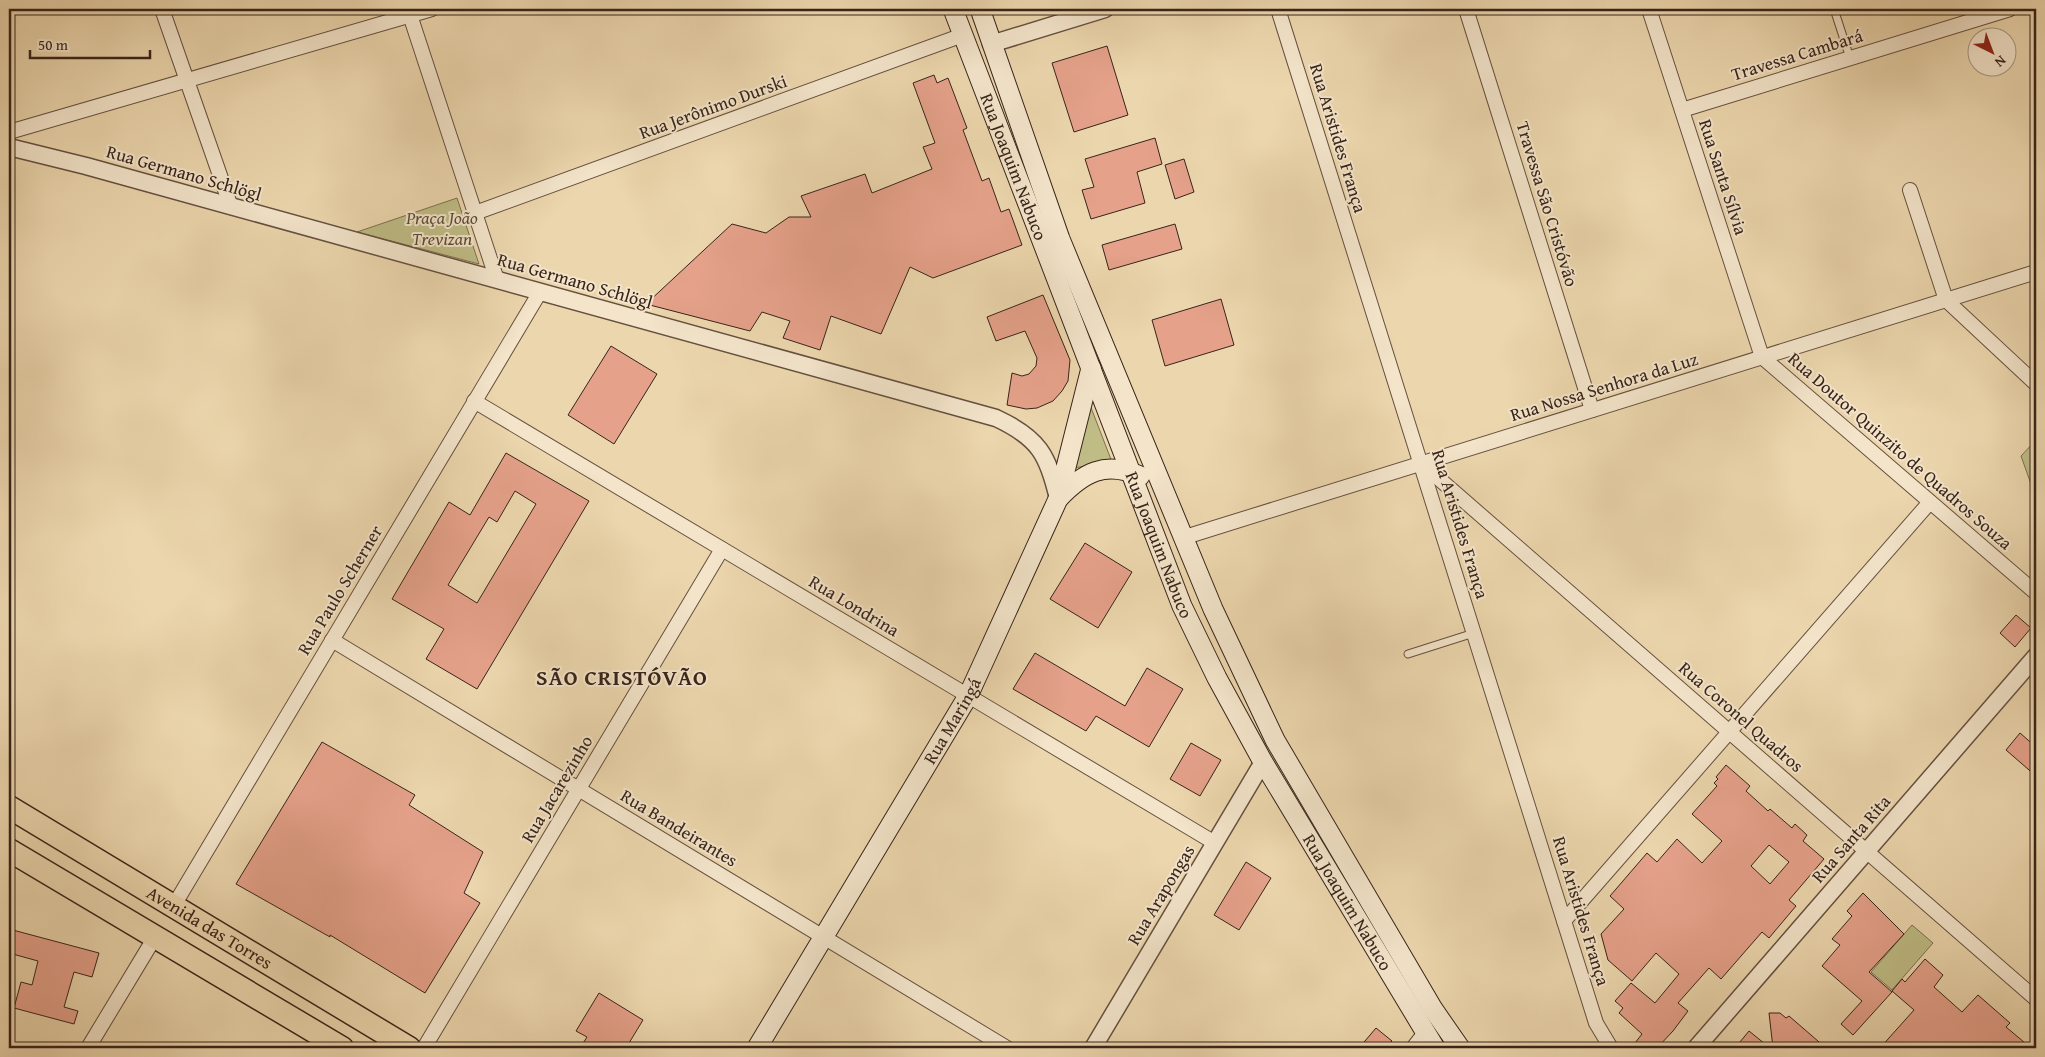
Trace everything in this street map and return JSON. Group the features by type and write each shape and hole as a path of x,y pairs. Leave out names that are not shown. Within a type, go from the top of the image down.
{"highway":[{"name":"Avenida das Torres","path":"9,807 172,907 409,1048"},
{"name":"Avenida das Torres","path":"9,850 342,1048"}],"main road":[{"name":"Rua Joaquim Nabuco","path":"953,9 1182,606 1217,678 1263,762 1424,1044"},
{"name":"Rua Joaquim Nabuco","path":"980,9 1060,239 1182,538 1239,667 1276,740 1433,1009 1460,1048"},
{"name":"Rua Maringá","path":"757,1048 968,696 1058,499 1091,368"},
{"path":"1058,499 1072,484 1092,472 1103,469 1130,471 1150,480 1165,495"},
{"path":"1263,762 1276,740"}],"street":[{"path":"162,9 232,207"},
{"path":"9,132 409,12 432,9"},
{"path":"991,44 1105,9"},
{"name":"Rua Aristides França","path":"1278,9 1596,1022 1611,1048"},
{"name":"Travessa São Cristóvão","path":"1466,9 1592,410"},
{"name":"Rua Santa Sílvia","path":"1648,9 1762,357"},
{"name":"Travessa Cambará","path":"1682,110 2010,9"},
{"path":"409,12 497,280"},
{"name":"Rua Jerônimo Durski","path":"475,213 963,35"},
{"name":"Rua Germano Schlögl","path":"9,147 78,164 996,418 1015,427 1040,448 1048,461 1058,499"},
{"path":"1910,190 1946,300 2036,384"},
{"name":"Rua Nossa Senhora da Luz","path":"1182,538 2036,272"},
{"name":"Rua Paulo Scherner","path":"172,907 540,292"},
{"name":"Rua Doutor Quinzito de Quadros Souza","path":"1762,357 2036,594"},
{"name":"Rua Londrina","path":"474,402 1215,844"},
{"name":"Rua Coronel Quadros","path":"1421,464 2036,999"},
{"path":"1564,921 1930,502"},
{"name":"Rua Jacarezinho","path":"424,1048 722,549"},
{"name":"Rua Bandeirantes","path":"332,640 1007,1048"},
{"name":"Rua Santa Rita","path":"1696,1048 2036,656"},
{"name":"Rua Arapongas","path":"1093,1048 1263,762"},
{"path":"88,1048 155,937"}],"lane":[{"path":"1834,9 1850,58"},
{"path":"1408,654 1474,633"}],"green space":[{"name":"Praça João Trevizan","path":"457,198 479,264 357,232"},
{"path":"1090,405 1112,462 1073,468"},
{"path":"2036,440 2036,498 2021,456"},
{"path":"1912,925 1933,943 1892,990 1871,972"}],"building":[{"path":"1107,46 1128,115 1074,132 1052,63"},
{"path":"934,75 937,83 948,78 967,128 963,130 982,181 989,178 1001,212 1009,209 1022,245 933,278 910,267 881,334 831,316 820,350 783,338 790,321 762,312 750,331 646,304 732,224 766,233 789,217 811,217 801,196 865,174 872,193 932,169 923,147 935,143 913,83"},
{"path":"1155,138 1162,164 1137,172 1145,203 1091,219 1082,190 1094,187 1085,159"},
{"path":"1184,159 1194,192 1175,199 1165,165"},
{"path":"1175,224 1182,249 1109,270 1102,245"},
{"path":"1043,295 1070,360 1068,381 1053,401 1037,408 1026,409 1007,405 1012,373 1022,376 1029,374 1036,366 1037,358 1025,331 996,341 987,317"},
{"path":"1221,299 1234,345 1165,366 1152,320"},
{"path":"611,346 657,374 614,444 568,415"},
{"path":"506,453 589,501 477,689 426,659 444,629 392,599 449,502 470,515","holes":["515,491 536,504 477,603 448,585 489,517 497,522"]},
{"path":"1085,543 1132,572 1098,628 1050,599"},
{"path":"2016,615 2031,628 2015,647 2000,633"},
{"path":"1035,653 1125,706 1147,668 1183,689 1149,747 1096,716 1086,731 1013,689"},
{"path":"2020,733 2036,747 2036,776 2006,750"},
{"path":"322,742 415,795 409,805 483,852 464,893 480,903 425,993 330,935 330,937 236,884"},
{"path":"1191,743 1221,760 1200,796 1170,779"},
{"path":"1726,765 1750,786 1746,791 1768,811 1770,809 1792,828 1795,824 1807,835 1803,841 1824,859 1789,900 1796,906 1769,938 1762,932 1721,979 1709,968 1678,1003 1688,1011 1673,1031 1657,1048 1641,1048 1635,1043 1642,1034 1619,1013 1623,1008 1615,1001 1631,983 1655,1003 1679,974 1656,953 1632,981 1608,960 1601,934 1624,909 1610,896 1647,853 1657,862 1677,839 1702,863 1722,841 1692,814 1717,786 1714,783 1718,779 1716,777","holes":["1769,845 1789,862 1770,884 1751,866"]},
{"path":"1246,862 1271,878 1239,930 1214,915"},
{"path":"1863,893 1904,934 1869,972 1892,992 1853,1035 1841,1024 1862,1001 1822,966 1840,945 1832,939 1852,916 1847,911"},
{"path":"9,929 99,953 92,977 74,972 64,1007 78,1011 74,1024 14,1008 21,982 32,985 38,961 9,953"},
{"path":"1925,959 1943,975 1934,987 1962,1012 1978,995 2010,1023 2006,1027 2031,1048 1880,1048 1914,1010 1892,991 1902,979 1905,982"},
{"path":"599,993 643,1020 626,1048 580,1048 587,1037 576,1031"},
{"path":"1769,1013 1780,1013 1786,1018 1789,1016 1826,1048 1773,1048"},
{"path":"1376,1028 1392,1041 1386,1048 1359,1048"},
{"path":"1749,1031 1770,1048 1735,1048"}],"district":[{"name":"SÃO CRISTÓVÃO","path":"622,677"}]}
